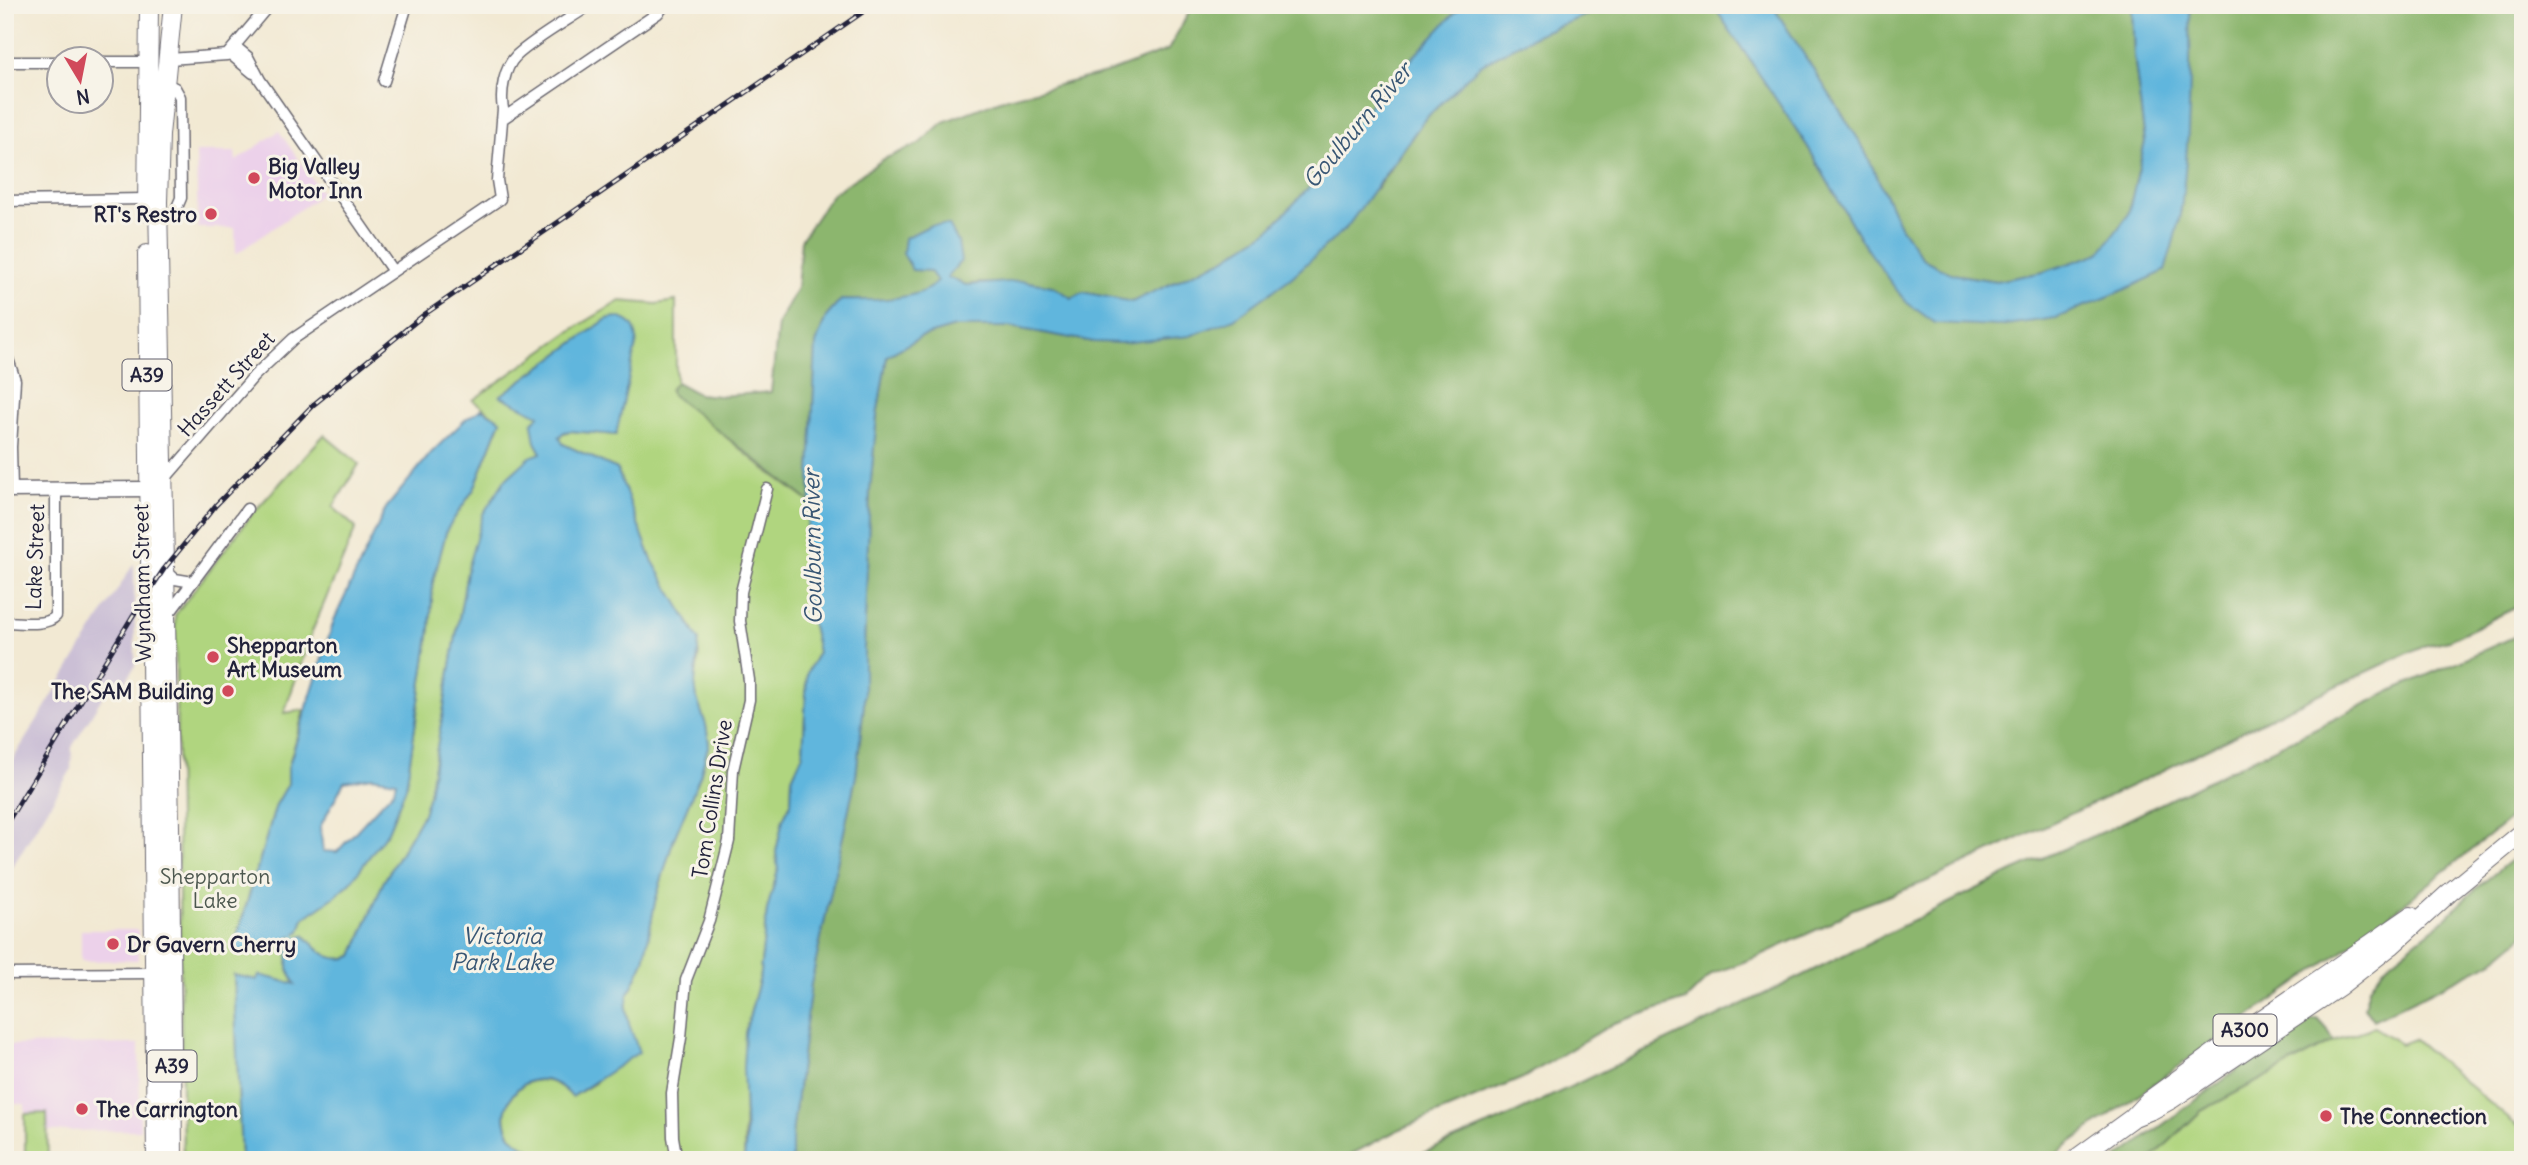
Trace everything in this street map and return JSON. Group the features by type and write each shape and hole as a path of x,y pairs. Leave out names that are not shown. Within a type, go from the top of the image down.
{"highway":[{"name":"Wyndham Street","path":"149,5 146,199 158,618 162,973 156,1160"},
{"name":"Wyndham Street","path":"158,618 164,569 155,485 159,176 173,5"},
{"path":"148,62 169,59"},
{"name":"A300","path":"2074,1160 2132,1118 2152,1110 2170,1093 2391,946 2449,892 2523,831"},
{"name":"Wyndham Street","path":"162,973 173,1160"}],"street":[{"path":"169,59 219,57 233,50 269,5"},
{"path":"384,81 407,5"},
{"path":"502,119 501,101 506,71 515,57 590,5"},
{"path":"502,119 658,13 665,5"},
{"path":"5,7 6,62 46,62"},
{"path":"233,50 248,57 260,80 392,270"},
{"path":"116,62 148,62"},
{"path":"159,222 178,208 181,190 180,97 175,88 165,83"},
{"name":"Hassett Street","path":"155,485 254,376 293,339 500,199 497,180 502,119"},
{"path":"159,176 169,185 181,190"},
{"path":"5,201 146,199"},
{"path":"5,350 15,380 8,490 155,485"},
{"name":"Tom Collins Drive","path":"678,1158 673,1138 673,1083 681,1038 686,981 709,921 729,841 733,770 749,700 749,680 740,621 741,592 766,489"},
{"name":"Lake Street","path":"5,622 45,621 56,616 56,490"},
{"path":"158,618 193,582 247,509"},
{"path":"164,569 175,579 193,582"},
{"path":"5,974 162,973"}],"shaded area":[{"name":"Big Valley Motor Inn","path":"279,131 322,194 236,254 235,228 198,228 196,152 235,152 236,161"},
{"path":"134,563 135,666 124,684 114,678 72,747 71,770 5,879 5,772"},
{"path":"81,930 138,930 138,960 81,961"},
{"name":"The Carrington","path":"139,1044 140,1130 48,1131 48,1139 25,1139 25,1104 5,1104 5,1045"}],"green space":[{"path":"1193,5 1462,5 1331,154 1326,170 1269,230 1224,259 1132,302 1083,292 1072,298 1052,286 980,283 966,285 930,271 938,281 920,293 893,298 841,300 826,317 816,344 811,503 671,394 670,390 676,382 698,394 719,396 771,392 778,324 797,288 801,240 832,194 884,159 919,144 943,122 1003,99 1106,73 1168,50"},
{"path":"1612,5 1713,5 1808,147 1860,238 1906,302 1998,326 2181,211 2189,91 2190,5 2523,5 2523,604 2449,640 2423,646 2287,709 2154,775 1925,882 1853,909 1820,928 1712,974 1686,1000 1614,1023 1523,1078 1398,1130 1340,1160 792,1160 792,1135 811,984 856,776 864,704 870,490 877,416 887,356 921,337 955,327 1010,327 1094,342 1377,188 1424,120 1480,64 1538,34"},
{"path":"1772,5 2132,5 2134,55 2145,142 2128,215 2101,253 2044,272 1996,281 1952,274 1923,259 1900,226 1862,145"},
{"name":"Shepparton Lake","path":"620,301 656,304 676,301 676,382 670,390 762,467 811,503 802,581 818,652 807,673 803,754 792,778 791,803 783,819 776,852 778,870 767,910 759,981 745,1033 744,1160 526,1160 530,1149 514,1138 506,1124 506,1109 513,1095 524,1085 538,1080 555,1084 572,1097 595,1083 629,1024 626,1009 628,995 644,961 655,902 673,841 700,776 709,744 697,699 695,683 699,654 692,627 665,586 652,560 617,469 563,444 560,440 561,434 570,431 616,435 607,319 501,395 540,415 535,442 541,453 468,566 429,794 423,814 383,883 353,956 338,959 332,957 320,951 304,935 289,944 288,969 295,984 259,976 257,980 234,975 241,1160 183,1160 175,615 253,513 324,435 359,464 333,507 356,528 313,629 284,713 304,710 288,768 288,784 276,805 233,949 242,952 267,940 284,940 300,931 304,918 350,883 388,831 406,787 430,629 433,582 447,529 474,489 501,421 473,400 575,328"},
{"path":"2523,633 2523,808 2369,932 2067,1145 2050,1160 1407,1160 1501,1120 2013,871 2109,829 2400,687"},
{"path":"2523,850 2523,936 2492,962 2373,1020 2364,1007 2369,988 2382,969 2440,923 2472,892"},
{"path":"2318,1019 2334,1041 2201,1111 2150,1160 2115,1160 2302,1022"},
{"path":"2374,1027 2401,1044 2414,1039 2516,1125 2523,1128 2523,1160 2150,1160 2201,1111 2334,1041"},
{"path":"47,1113 48,1160 25,1160 25,1114"}],"water":[{"name":"Goulburn River","path":"1462,5 1612,5 1538,34 1480,65 1424,120 1347,227 1292,277 1234,319 1190,336 1121,343 1094,342 1010,327 955,327 921,337 887,356 877,416 870,490 864,704 856,776 811,984 792,1135 792,1160 744,1160 745,1033 759,981 767,910 778,870 776,852 783,819 791,803 792,778 803,754 807,673 818,652 802,581 811,503 816,344 826,317 841,300 893,298 930,288 937,281 930,271 912,270 903,253 905,238 931,225 949,225 958,242 961,261 947,277 966,285 1023,281 1052,286 1072,298 1083,292 1132,302 1224,259 1269,230 1326,170 1331,154 1376,97"},
{"path":"1713,5 1772,5 1862,145 1900,226 1923,259 1952,274 1996,281 2044,272 2100,253 2128,215 2145,142 2134,55 2132,5 2190,5 2189,107 2184,183 2178,224 2165,271 2056,318 1998,326 1935,323 1906,302 1889,280 1860,238 1808,147"},
{"name":"Victoria Park Lake","path":"616,317 631,324 637,341 616,435 570,431 559,437 563,444 617,469 652,560 699,640 695,683 709,743 700,776 673,841 655,902 644,961 628,995 626,1009 639,1052 572,1097 555,1083 539,1080 524,1084 513,1094 506,1108 506,1123 513,1138 530,1149 526,1160 241,1160 234,975 257,980 259,975 295,984 288,969 289,944 304,935 320,951 332,957 338,959 353,956 383,883 423,814 429,794 468,566 483,514 505,480 530,457 541,453 535,442 532,424 539,415 500,396 607,319"},
{"path":"482,409 501,420 474,489 447,529 433,582 430,629 406,787 388,831 350,883 304,918 300,931 284,940 267,940 241,952 233,950 276,805 288,784 288,768 334,620 386,508 431,453 466,419","holes":["372,777 396,781 394,790 337,852 323,851 320,827 344,782"]}],"waterway":[{"path":"294,934 297,939"}],"railway":[{"path":"5,826 164,569 216,505 313,405 425,314 873,5"}],"place":[{"name":"Big Valley Motor Inn","path":"254,178"},
{"name":"RT's Restro","path":"211,214"},
{"name":"Shepparton Art Museum","path":"213,657"},
{"name":"The SAM Building","path":"228,691"},
{"name":"Dr Gavern Cherry","path":"113,944"},
{"name":"The Carrington","path":"82,1109"},
{"name":"The Connection","path":"2326,1116"}]}
